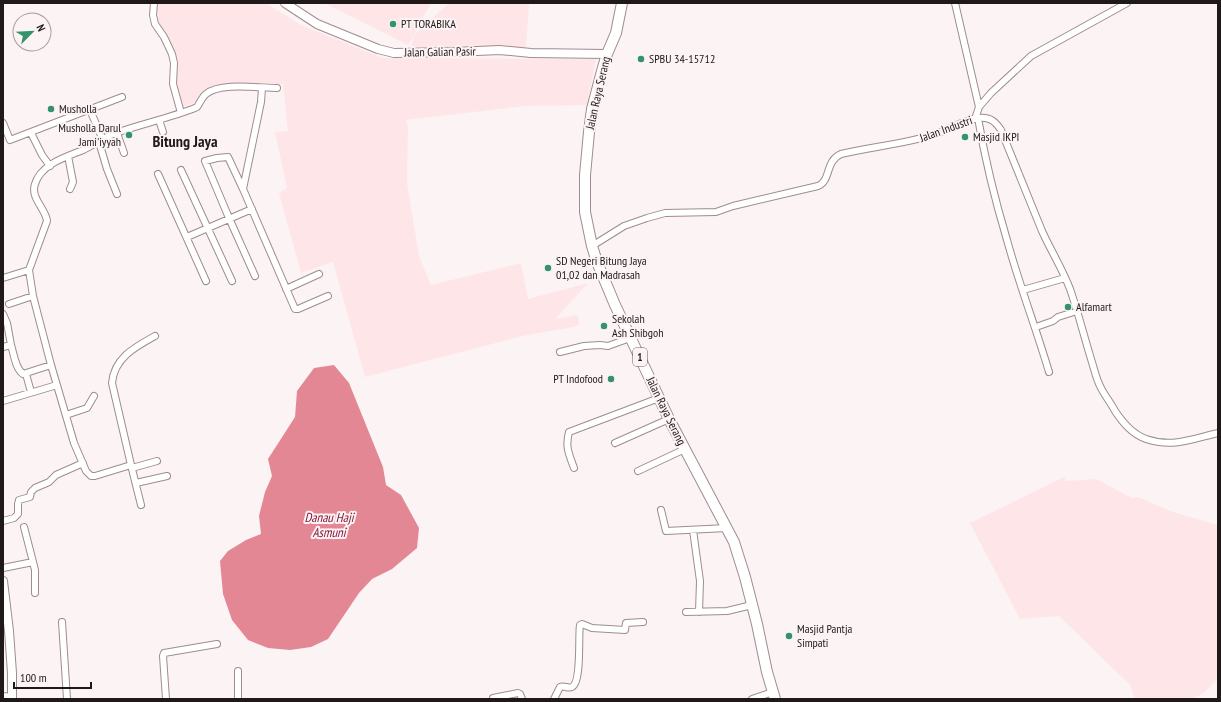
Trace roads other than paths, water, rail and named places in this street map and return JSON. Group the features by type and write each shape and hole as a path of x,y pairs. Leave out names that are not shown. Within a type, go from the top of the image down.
{"highway":[{"name":"Jalan Raya Serang","path":"622,3 616,33 607,54 592,109 585,175 585,212 592,246 602,275 630,338 669,419 734,542 745,577 766,672 774,696"}],"street":[{"path":"154,3 153,15 155,24 164,37 172,54 174,63 173,84 181,113"},
{"name":"Jalan Galian Pasir","path":"284,3 317,24 389,52 456,52 499,50 531,53 607,54"},
{"path":"955,3 979,107"},
{"path":"1049,372 1036,327 1003,227 976,118 979,107 991,93 1031,56 1127,3"},
{"path":"157,461 95,476 91,476 86,472 74,443 33,296 29,270 47,221 35,194 35,184 44,170 68,156 84,150 117,133 197,107 206,94 216,90 226,88 277,88"},
{"path":"243,189 261,102 262,88"},
{"path":"3,122 10,140 122,97"},
{"path":"90,110 101,141 107,169 117,194"},
{"name":"Jalan Industri","path":"592,246 624,226 646,218 666,213 716,212 733,206 818,186 823,183 832,160 841,154 929,137 943,133 976,118 992,119 1001,130 1042,231 1066,278 1091,361 1101,387 1127,427 1145,438 1167,443 1182,442 1218,433"},
{"path":"159,120 163,132"},
{"path":"31,133 42,155 50,166"},
{"path":"117,133 124,153"},
{"path":"68,156 73,182 70,189"},
{"path":"255,276 205,161 228,157 296,310 328,296"},
{"path":"181,170 232,281"},
{"path":"158,174 206,281"},
{"path":"187,237 252,209"},
{"path":"3,278 29,270"},
{"path":"286,289 319,274"},
{"path":"1023,290 1066,278"},
{"path":"9,304 33,296"},
{"path":"1036,327 1055,320 1058,317 1077,311"},
{"path":"3,314 17,366 21,373 26,374 51,365"},
{"path":"141,505 131,467 112,378 118,363 136,347 155,336"},
{"path":"560,352 584,346 608,346 630,338"},
{"path":"3,347 11,345"},
{"path":"26,374 31,392"},
{"path":"3,401 57,384"},
{"path":"66,415 87,408 94,396"},
{"path":"574,468 567,450 566,441 569,432 659,398"},
{"path":"615,443 669,419"},
{"path":"638,471 685,449"},
{"path":"3,521 14,518 18,514 19,500 30,497 31,492 35,488 49,482 56,475 83,463"},
{"path":"136,484 167,476"},
{"path":"661,510 666,531 727,528"},
{"path":"24,527 35,570 35,593"},
{"path":"693,530 700,581 699,612"},
{"path":"3,568 33,562"},
{"path":"3,580 8,610 6,641 12,673 12,698 3,696"},
{"path":"686,612 728,611 752,605"},
{"path":"62,622 67,699"},
{"path":"554,699 560,687 571,687 575,681 580,649 580,625 582,624 592,628 625,630 626,623 643,622"},
{"path":"166,699 164,653 217,644"},
{"path":"238,671 238,699"},
{"path":"493,698 518,693 522,699"},
{"path":"752,699 774,696"}],"water":[{"name":"Danau Haji Asmuni","path":"334,365 349,383 383,467 386,485 401,495 419,528 417,548 392,569 372,579 359,593 328,639 311,647 290,650 268,648 248,640 232,620 223,594 220,561 228,551 246,540 261,534 259,516 265,492 272,476 268,459 295,417 297,391 314,368"}],"place":[{"name":"PT TORABIKA","path":"393,24"},
{"name":"SPBU 34-15712","path":"641,59"},
{"name":"Musholla","path":"51,109"},
{"name":"Musholla Darul Jami'iyyah","path":"129,135"},
{"name":"Masjid IKPI","path":"965,137"},
{"name":"SD Negeri Bitung Jaya 01,02 dan Madrasah","path":"548,268"},
{"name":"Alfamart","path":"1068,307"},
{"name":"Sekolah Ash Shibgoh","path":"604,326"},
{"name":"PT Indofood","path":"611,379"},
{"name":"Masjid Pantja Simpati","path":"789,636"}],"district":[{"name":"Bitung Jaya","path":"185,141"}]}
